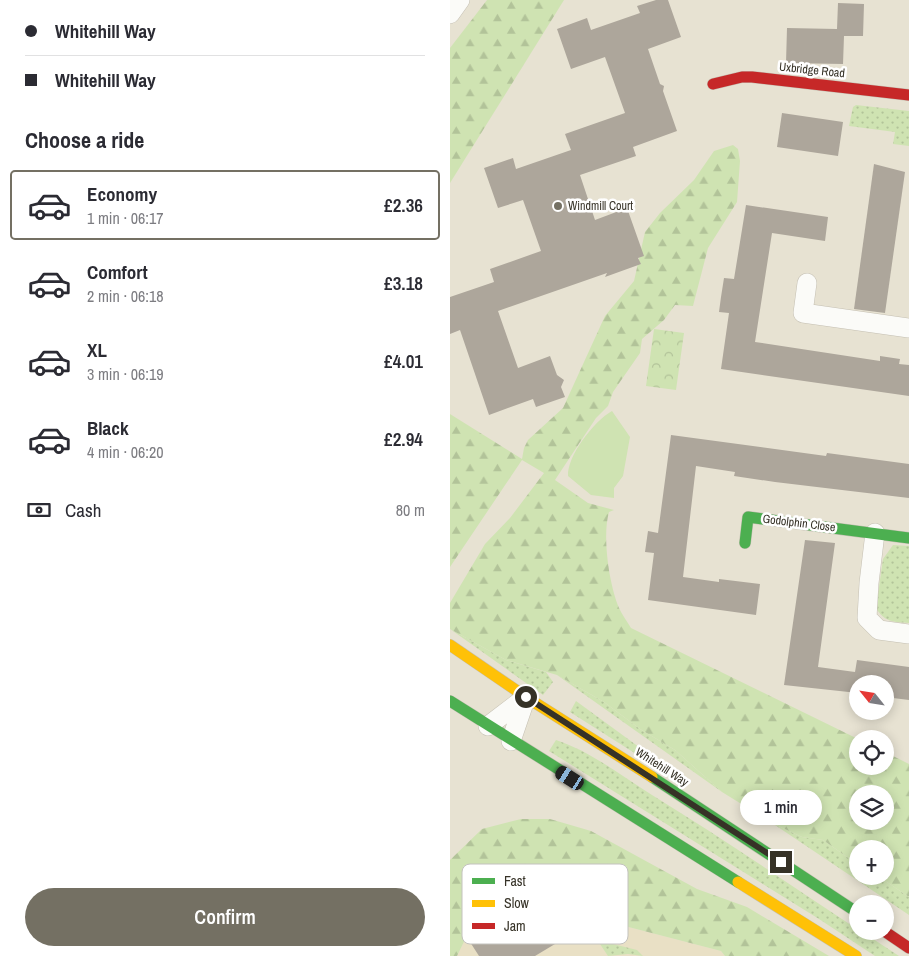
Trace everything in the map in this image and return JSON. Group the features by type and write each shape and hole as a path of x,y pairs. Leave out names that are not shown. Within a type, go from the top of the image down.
{"main road":[{"name":"Uxbridge Road","path":"713,84 742,77 909,94"},
{"name":"Godolphin Close","path":"745,543 748,517 909,538"},
{"name":"Whitehill Way","path":"450,645 526,697 735,830 849,907"},
{"path":"450,701 856,956"},
{"path":"894,938 909,948"}],"street":[{"path":"450,14 460,0"},
{"path":"807,283 803,313 909,328"},
{"path":"875,533 867,600 867,618 879,630 909,634"},
{"path":"488,726 526,697"},
{"path":"511,741 526,697"}],"shaded area":[{"path":"628,927 721,951 725,956 457,956 463,944 628,944"}],"green space":[{"path":"487,0 564,0 450,183 450,48"},
{"path":"856,105 909,111 909,146 893,144 895,132 849,126 853,107"},
{"path":"733,145 738,149 740,161 737,202 708,248 693,306 675,305 664,320 642,339 640,353 613,392 608,406 596,418 555,480 588,503 614,510 609,512 606,547 615,598 620,611 631,628 849,735 849,775 894,775 894,756 909,764 909,897 891,885 894,885 894,840 849,840 849,858 823,840 802,837 772,823 722,792 675,750 640,729 604,702 557,675 506,660 450,629 450,603 485,544 510,518 544,473 522,460 450,567 450,414 522,459 528,440 563,408 605,316 634,281 645,232 660,213 694,180 714,151"},
{"path":"654,329 684,333 676,390 646,386"},
{"path":"612,411 630,437 623,476 614,488 614,498 591,495 568,476 572,459 583,440 597,423"},
{"path":"893,545 909,546 909,623 894,622 886,619 876,608 883,559"},
{"path":"450,629 506,660 546,672 553,682 543,695"},
{"path":"557,675 604,702 640,729 675,750 722,792"},
{"path":"576,701 680,777 677,780 570,712"},
{"path":"556,740 606,764 849,924 849,939 819,919 549,751"},
{"path":"521,819 550,819 591,831 697,889 747,907 829,956 725,956 721,951 628,927 628,864 462,864 463,944 457,956 450,956 450,860 482,829"},
{"path":"772,823 802,837 823,840 849,858 849,875"},
{"path":"864,885 891,885 909,897 909,915 894,905 894,895 879,895"},
{"path":"851,940 875,940 899,956 875,956"},
{"path":"600,944 613,944 637,950 643,956 628,954 608,956"}],"building":[{"name":"Windmill Court","path":"656,0 668,0 681,37 648,49 660,84 664,86 663,91 677,131 633,147 636,156 580,175 595,220 627,208 644,256 638,258 641,264 605,277 607,273 498,311 518,368 550,356 557,375 564,380 561,387 565,397 536,407 533,399 489,415 460,330 450,334 450,297 494,282 490,269 541,251 523,200 498,208 484,168 513,158 516,169 571,150 565,134 625,113 605,57 571,69 557,29 587,18 591,30 640,13 637,6"},
{"path":"838,3 864,4 863,36 844,36 843,64 786,63 787,28 837,29"},
{"path":"782,113 843,122 838,156 777,147"},
{"path":"874,164 905,172 885,313 854,309"},
{"path":"746,205 828,217 825,241 772,233 755,342 880,361 880,356 900,359 899,364 909,365 909,396 721,369 729,313 719,312 721,297 724,278 734,279"},
{"path":"671,435 826,456 827,453 909,464 909,498 734,476 735,472 696,466 683,577 719,582 719,579 760,584 756,615 648,600 654,553 645,552 648,531 658,533"},
{"path":"805,540 835,543 818,667 855,672 857,660 909,667 909,700 894,698 894,675 849,675 849,692 784,685"},
{"path":"471,944 555,944 535,956 479,956"}],"traffic: fast":[{"path":"745,543 748,517 909,538"},
{"path":"450,701 738,882"},
{"path":"652,777 849,907"}],"traffic: slow":[{"path":"450,645 526,697 652,777"},
{"path":"738,882 856,956"}],"traffic: jam":[{"path":"713,84 742,77 752,77 909,95"},
{"path":"894,938 909,948"}],"place":[{"name":"Windmill Court","path":"558,206"}],"route":[{"path":"526,697 735,830 781,862"}]}
